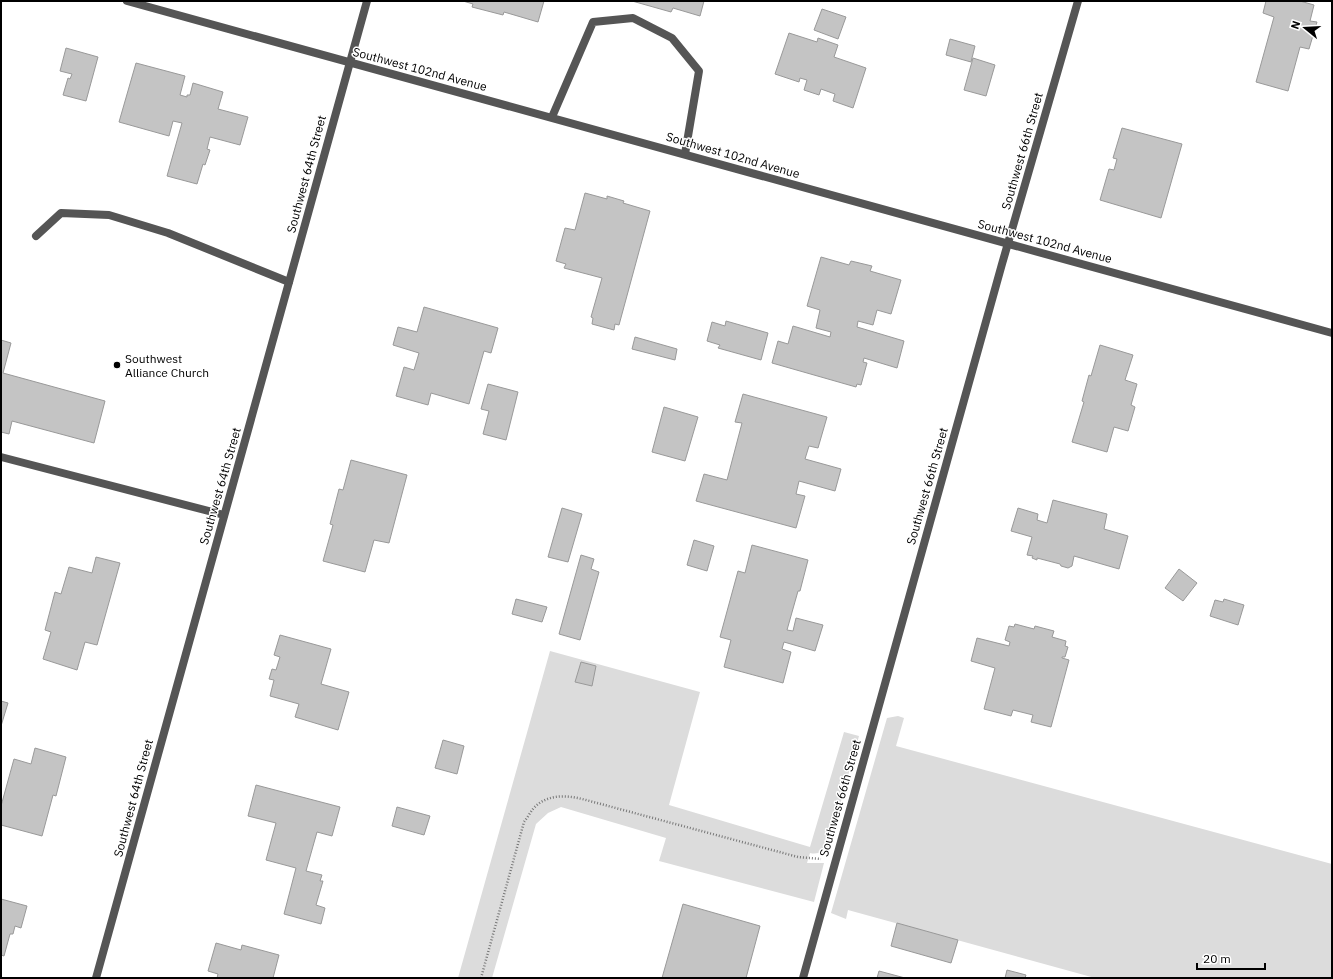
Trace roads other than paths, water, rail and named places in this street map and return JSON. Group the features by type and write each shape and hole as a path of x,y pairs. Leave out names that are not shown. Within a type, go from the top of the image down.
{"street":[{"name":"Southwest 102nd Avenue","path":"127,1 1332,333"},
{"name":"Southwest 64th Street","path":"96,978 367,1"},
{"name":"Southwest 66th Street","path":"803,978 1008,243 1078,1"},
{"path":"552,117 593,22 633,18 672,38 699,71 685,154"},
{"path":"36,236 61,213 109,215 168,233 289,282"},
{"path":"1,457 224,515"}],"place":[{"name":"Southwest Alliance Church","path":"117,365"}]}
